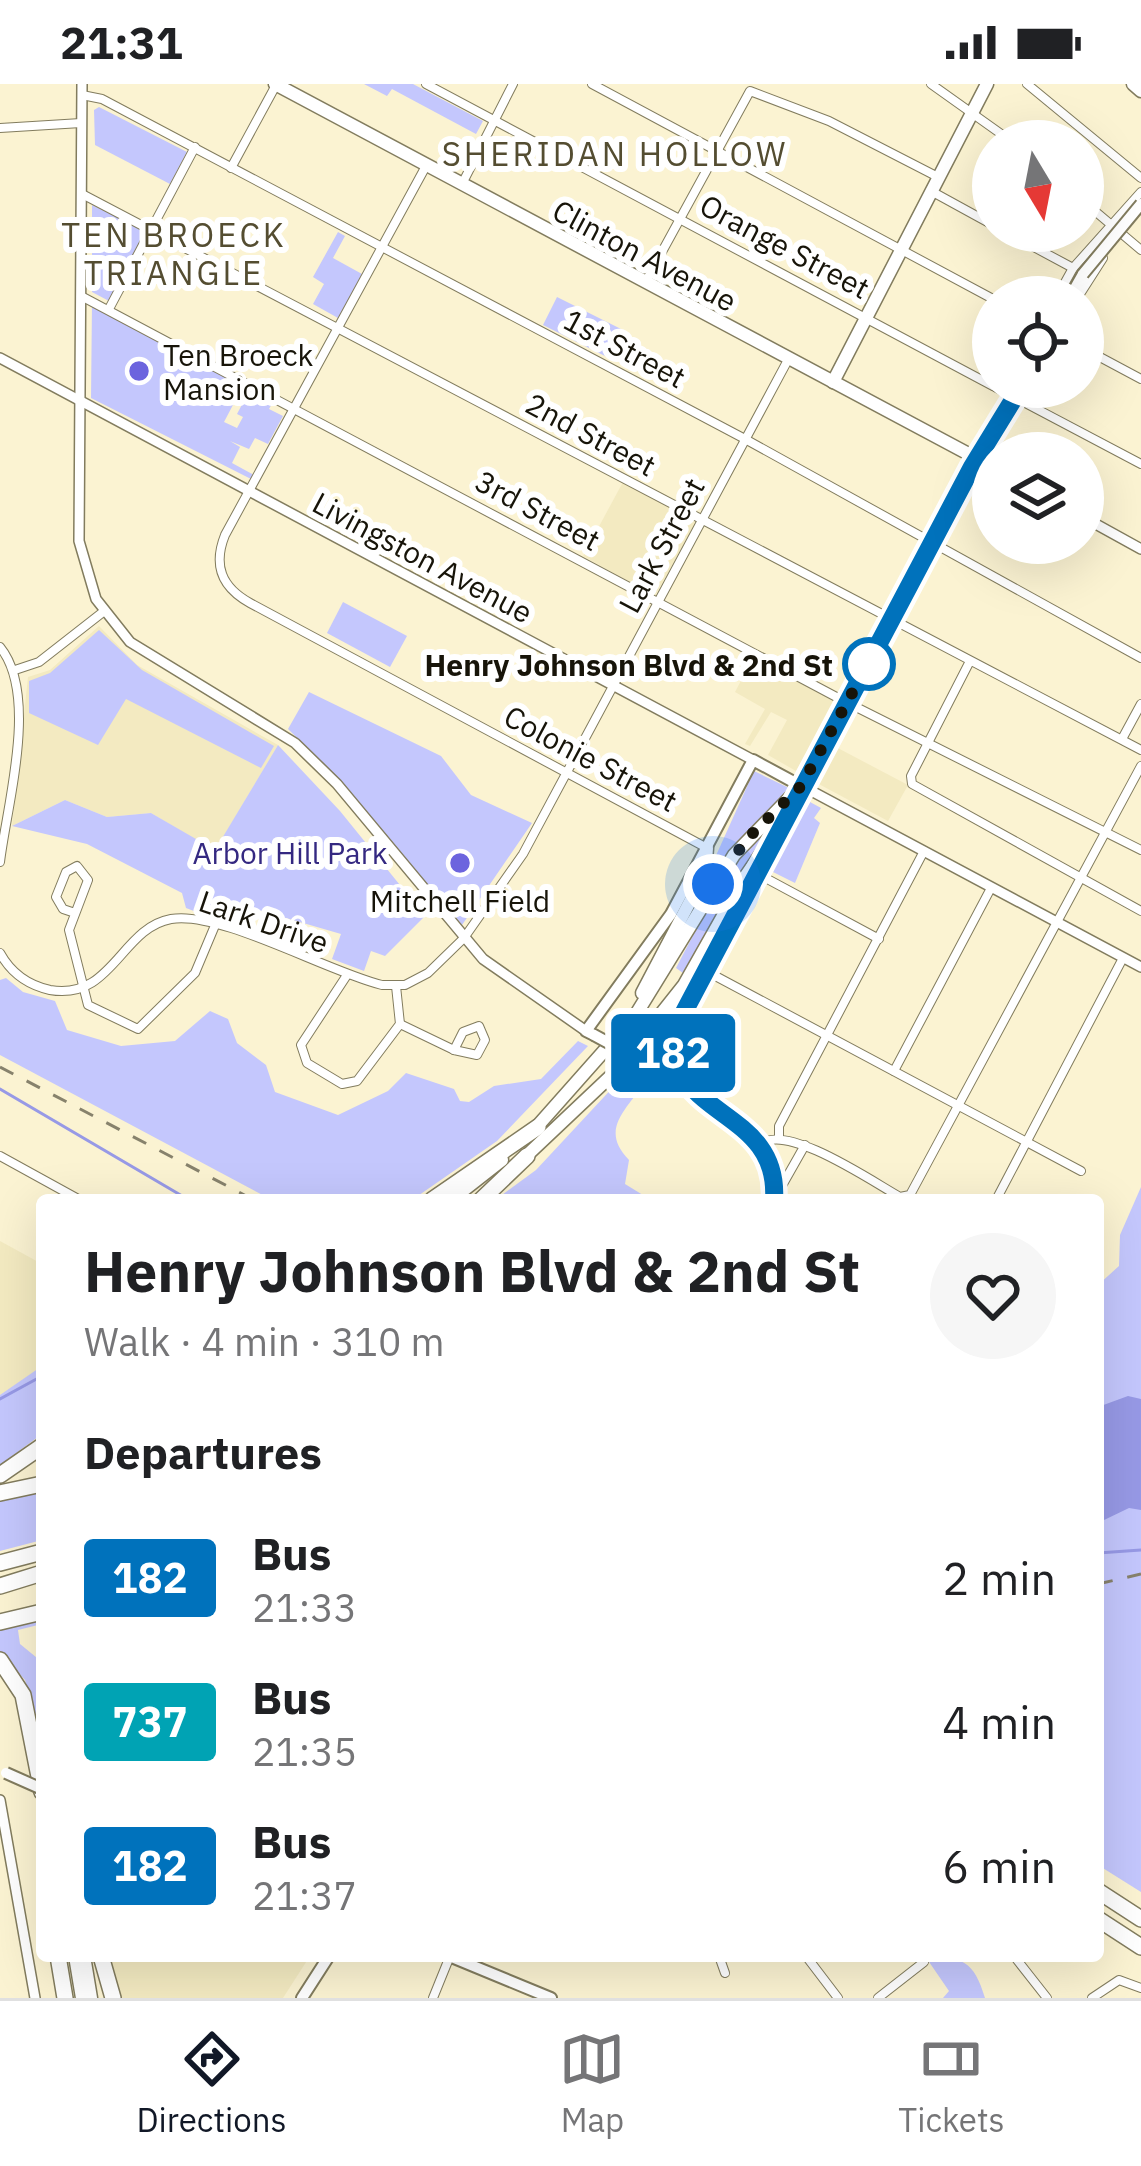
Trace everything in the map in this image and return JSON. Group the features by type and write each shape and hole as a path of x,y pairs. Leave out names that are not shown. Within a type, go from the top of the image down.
{"highway":[{"path":"441,1194 538,1126"},
{"path":"487,1194 527,1156"},
{"path":"0,1475 35,1451"},
{"path":"0,1493 36,1485"},
{"path":"0,1563 36,1554"},
{"path":"0,1586 36,1575"},
{"path":"0,1622 36,1613"},
{"path":"0,1660 23,1695 36,1761"},
{"path":"1104,1895 1141,1918"},
{"path":"1104,1923 1141,1947"},
{"path":"59,1962 62,1998"},
{"path":"99,1962 102,1998"},
{"path":"100,1962 113,1998"}],"main road":[{"name":"Clinton Avenue","path":"276,84 972,456"},
{"path":"832,382 986,84"},
{"path":"1133,84 1141,91"},
{"path":"1077,276 1141,207"},
{"path":"649,1065 674,1031 972,470"},
{"path":"754,760 658,934 590,1033 739,1122 760,1144 772,1194"},
{"name":"Livingston Avenue","path":"754,760 801,786"},
{"path":"458,1194 538,1126 621,1034 727,865 801,786"},
{"path":"480,1194 604,1084 658,1021 692,973 751,866 780,829"},
{"path":"621,1034 704,873 707,848"},
{"path":"674,1031 677,1066 697,1096"},
{"path":"3,1772 36,1788"},
{"path":"76,1962 82,1998"},
{"path":"86,1962 92,1998"},
{"path":"302,1998 324,1962"},
{"path":"464,1962 546,1997"}],"street":[{"path":"231,168 276,84"},
{"name":"Orange Street","path":"426,84 972,374"},
{"path":"462,185 513,84"},
{"path":"592,84 972,288"},
{"path":"931,84 985,120"},
{"path":"1027,84 1141,178"},
{"path":"82,89 79,541 82,565 103,612 156,662 295,742 337,784 464,938 523,992 590,1033"},
{"name":"1st Street","path":"82,89 745,439 1141,658"},
{"path":"645,283 742,101 755,90 938,177"},
{"path":"0,128 81,123"},
{"path":"110,308 195,147"},
{"path":"250,493 426,166"},
{"path":"931,191 972,213"},
{"path":"1074,276 1141,192"},
{"name":"2nd Street","path":"82,194 1141,750"},
{"path":"1090,276 1141,207"},
{"path":"1104,219 1141,250"},
{"path":"1043,252 1078,271"},
{"name":"3rd Street","path":"82,296 848,702 1141,850"},
{"name":"Livingston Avenue","path":"0,358 754,760"},
{"name":"Lark Street","path":"464,938 523,854 789,358"},
{"path":"1104,359 1141,379"},
{"name":"Orange Street","path":"1045,408 1141,464"},
{"name":"Colonie Street","path":"250,493 218,553 224,580 236,595 707,848"},
{"path":"1104,529 1141,549"},
{"path":"15,670 39,662 103,612"},
{"path":"0,647 15,670 19,720 0,862"},
{"path":"970,661 911,780 1141,910"},
{"path":"1121,739 1141,704"},
{"path":"909,1194 1141,766"},
{"name":"Livingston Avenue","path":"801,786 1141,967"},
{"path":"778,1138 779,1126 924,851"},
{"path":"72,912 63,909 56,897 66,872 80,866 88,880 72,912 70,945 82,987 93,1009 128,1027 146,1027 195,973 215,923"},
{"path":"758,874 879,939"},
{"path":"894,1071 991,887"},
{"name":"Lark Drive","path":"82,987 104,977 160,922 186,917 215,923 347,975 396,986"},
{"path":"347,975 304,1036 307,1063 342,1084 351,1084 400,1024 396,986 428,973 464,938"},
{"path":"0,952 11,970 41,988 82,987"},
{"path":"999,1194 1123,958"},
{"path":"706,971 1081,1171"},
{"path":"400,1024 454,1050 477,1055 484,1033 469,1028 454,1050"},
{"path":"760,1144 778,1138 805,1145 901,1194"},
{"path":"777,1194 805,1145"},
{"path":"0,1156 69,1194"},
{"path":"0,1800 34,1998"},
{"path":"433,1998 448,1962"},
{"path":"721,1962 725,1973"},
{"path":"811,1962 838,1998"},
{"path":"878,1998 924,1962"},
{"path":"1019,1962 1047,1998"},
{"path":"1092,1998 1119,1981 1141,1988"}],"shaded area":[{"path":"623,482 696,522 655,596 583,556"},
{"path":"99,626 137,665 278,745 215,851 151,813 107,817 65,800 12,826 28,677 50,670"},
{"path":"753,658 836,702 796,771 768,755 787,720 771,712 750,746 745,744 765,709 735,692"},
{"path":"834,746 908,785 888,821 815,782"},
{"path":"0,1241 36,1261 36,1375 0,1402"},
{"path":"1128,1396 1141,1399 1141,1510 1129,1508 1104,1520 1104,1405"},
{"path":"107,1962 306,1962 283,1998 117,1998"}],"green space":[{"path":"364,84 413,84 483,121 476,134 392,89 387,96"},
{"path":"99,107 187,152 170,184 95,145 94,110"},
{"path":"92,205 147,232 109,301 92,292"},
{"path":"338,232 345,236 333,258 362,274 338,318 313,304 324,284 313,277"},
{"path":"557,297 623,330 609,358 543,325"},
{"name":"Ten Broeck Mansion","path":"92,303 244,384 224,422 237,428 243,417 237,414 250,389 273,402 269,409 283,416 268,444 255,438 249,449 230,441 240,447 232,463 254,475 251,479 91,398"},
{"path":"343,602 407,636 390,667 327,633"},
{"path":"99,630 142,670 274,746 261,768 126,699 98,745 29,713 29,681 50,673"},
{"path":"309,692 441,756 471,795 532,823 462,925 338,778 288,729"},
{"name":"Arbor Hill Park","path":"278,745 340,811 425,916 385,956 371,951 364,971 332,959 341,934 238,904 233,926 186,908 182,893 87,844 12,826 65,800 107,817 151,813 215,850"},
{"path":"754,771 789,788 705,880"},
{"path":"795,795 743,868 691,968 651,1022 683,973 676,968 722,880"},
{"path":"810,802 821,808 814,818 820,823 795,883 769,870"},
{"path":"6,978 23,992 55,1001 67,1030 121,1046 175,1041 210,1011 228,1019 237,1043 266,1065 275,1092 338,1115 388,1091 406,1073 454,1089 460,1101 469,1102 494,1086 541,1079 578,1041 588,1046 497,1141 421,1194 261,1194 0,1055 0,980"},
{"path":"630,1069 648,1078 616,1128 620,1149 629,1160 625,1184 641,1194 503,1194 536,1170"},
{"path":"1141,1187 1141,1892 1104,1869 1104,1280 1119,1266 1120,1235"},
{"path":"36,1370 36,1438 0,1465 0,1395"},
{"path":"36,1492 36,1542 0,1551 0,1499"},
{"path":"36,1619 36,1626 18,1630 20,1644 36,1657 36,1719 25,1680 0,1652 0,1628"},
{"path":"929,1962 965,1963 985,1998 943,1998 949,1991"}],"waterway":[{"path":"0,1089 179,1194"},
{"path":"0,1399 36,1379"},
{"path":"1104,1553 1141,1550"}],"railway":[{"path":"0,1067 243,1194"},
{"path":"1104,1583 1141,1574"}],"bus line":[{"name":"182","path":"775,1194 768,1158 751,1132 697,1096 680,1072 674,1031 972,467 1009,408"}],"place":[{"name":"Ten Broeck Mansion","path":"139,371"},
{"name":"Henry Johnson Blvd & 2nd St","path":"869,664"},
{"name":"Mitchell Field","path":"460,863"}],"district":[{"name":"SHERIDAN HOLLOW","path":"615,153"},
{"name":"TEN BROECK TRIANGLE","path":"174,253"}],"route":[{"path":"713,884 749,837 801,786 873,655 869,664"}]}
